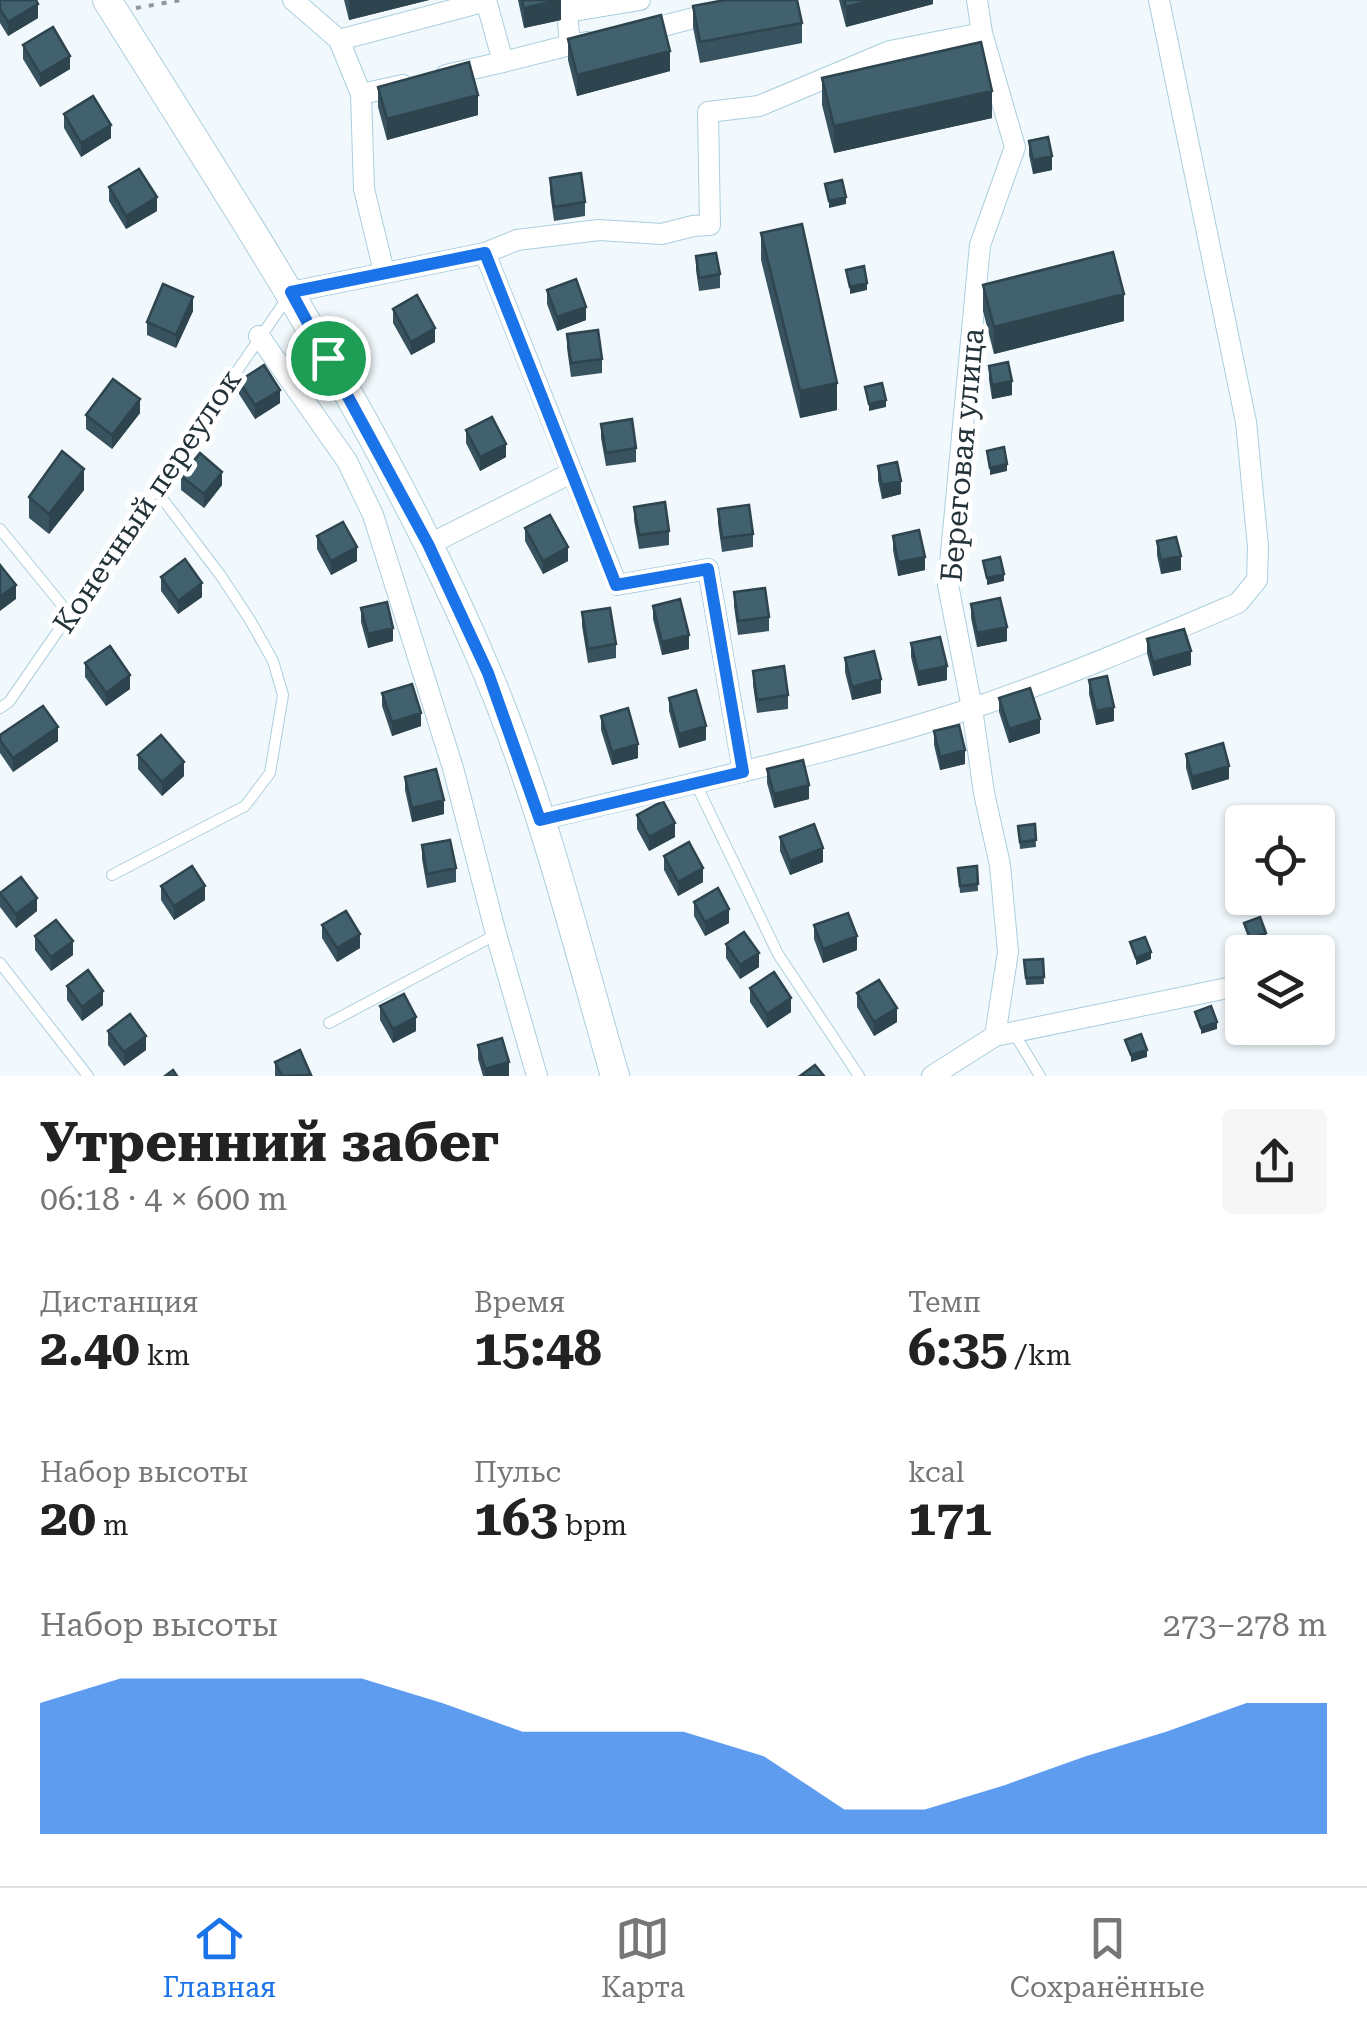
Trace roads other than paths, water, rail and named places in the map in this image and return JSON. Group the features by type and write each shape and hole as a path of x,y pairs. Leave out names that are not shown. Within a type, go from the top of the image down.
{"main road":[{"path":"111,6 291,292 428,544 488,673 540,820 616,1076"}],"street":[{"path":"294,0 339,40 361,94 364,188 384,272"},
{"path":"570,45 566,6 640,0"},
{"path":"361,94 764,0"},
{"name":"Береговая улица","path":"978,0 982,33 1015,148 980,245 948,585 1000,865 1008,952 1004,1034"},
{"path":"540,820 743,772 972,708 1066,676 1238,603 1257,580 1258,547 1246,422 1159,0"},
{"path":"339,40 486,1 502,62"},
{"path":"291,292 485,253 517,240 600,230 662,234 710,225 708,112 759,106 890,51 982,33"},
{"path":"485,253 616,585 708,569 743,772"},
{"path":"259,336 347,461 373,514 453,768 538,1076"},
{"path":"428,544 571,473"},
{"path":"932,1076 1004,1034 1225,988"}],"lane":[{"name":"Конечный переулок","path":"0,708 9,702 70,615 291,292"},
{"path":"112,875 245,806 270,772 283,695 273,661 250,620 155,489"},
{"path":"0,530 70,615"},
{"path":"695,782 778,954 860,1076"},
{"path":"329,1023 496,934"},
{"path":"0,963 88,1076"},
{"path":"1004,1034 1040,1076"}]}
